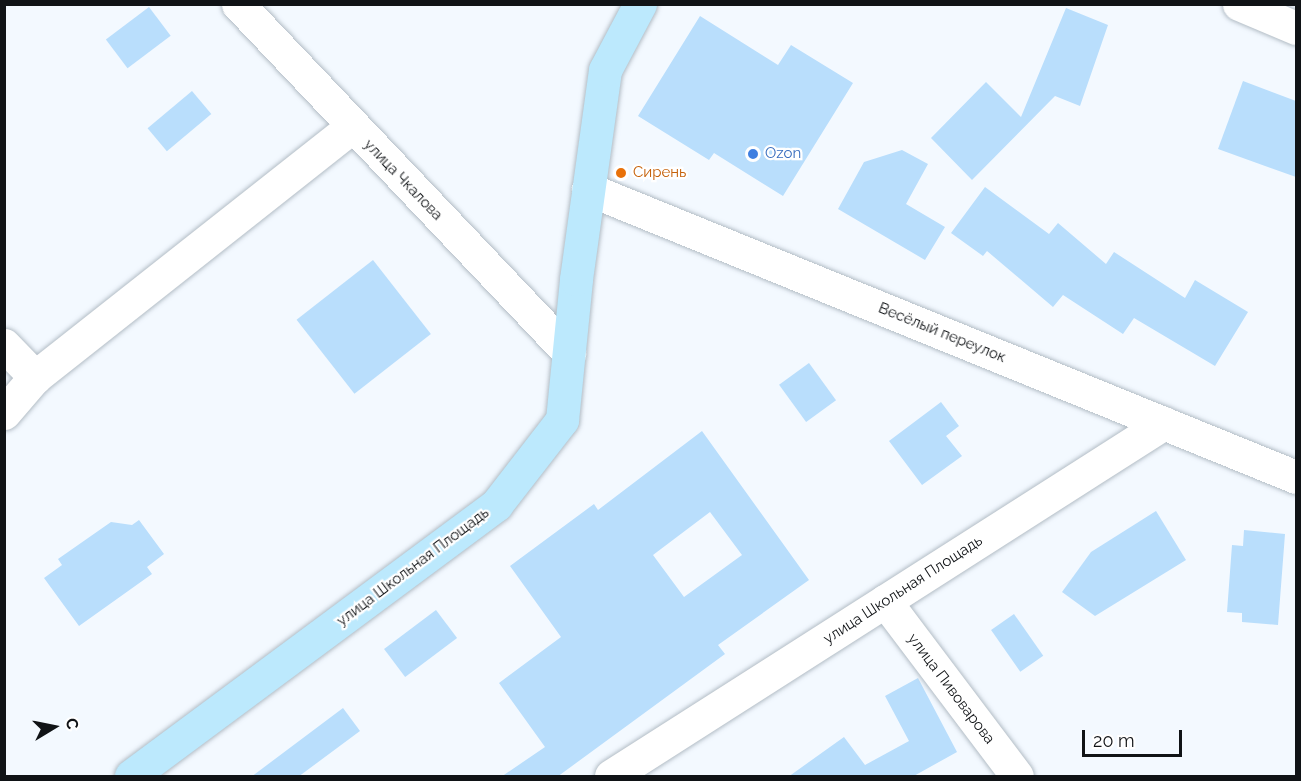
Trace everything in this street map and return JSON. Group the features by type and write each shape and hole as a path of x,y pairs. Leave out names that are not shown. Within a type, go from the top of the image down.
{"main road":[{"name":"улица Школьная Площадь","path":"131,777 496,505 562,420 604,70 640,4"}],"street":[{"name":"улица Чкалова","path":"238,4 352,127 569,353"},
{"path":"1239,4 1296,28"},
{"path":"4,413 35,377 352,127"},
{"name":"Весёлый переулок","path":"588,189 1296,477"},
{"path":"4,345 35,377"},
{"name":"улица Школьная Площадь","path":"611,777 1164,423"},
{"name":"улица Пивоварова","path":"885,601 1017,777"}],"building":[{"path":"149,7 171,36 128,68 106,39"},
{"path":"1066,8 1108,25 1080,106 1055,96 972,180 931,138 986,82 1021,117"},
{"path":"700,16 778,65 791,45 853,83 783,196 714,153 709,160 638,116"},
{"path":"1243,81 1296,101 1296,177 1218,149"},
{"path":"192,91 211,114 167,151 148,128"},
{"path":"902,150 928,164 906,204 945,227 925,260 838,209 864,162"},
{"path":"985,187 1049,234 1058,223 1106,264 1114,252 1185,298 1195,280 1248,312 1215,366 1134,318 1123,334 1063,295 1053,307 987,251 983,256 951,233"},
{"path":"373,260 431,334 354,394 297,320"},
{"path":"809,363 836,400 806,422 779,385"},
{"path":"941,402 959,426 946,436 962,456 922,485 889,441"},
{"path":"702,431 809,580 718,645 725,654 557,777 501,777 545,747 499,683 561,637 510,566 594,504 598,510","holes":["710,512 742,555 684,597 653,555"]},
{"path":"1156,511 1186,560 1095,616 1062,592 1091,552"},
{"path":"139,520 164,554 147,567 152,574 79,626 44,578 62,565 58,559 111,522 132,525"},
{"path":"1244,530 1285,534 1278,625 1242,622 1242,613 1227,612 1232,545 1243,546"},
{"path":"436,610 457,638 405,677 384,649"},
{"path":"1014,614 1043,656 1020,672 991,630"},
{"path":"918,678 957,752 912,777 788,777 844,737 865,765 909,741 885,696"},
{"path":"343,708 360,731 298,777 251,777"}],"place":[{"name":"Ozon","path":"753,154"},
{"name":"Сирень","path":"621,173"}]}
